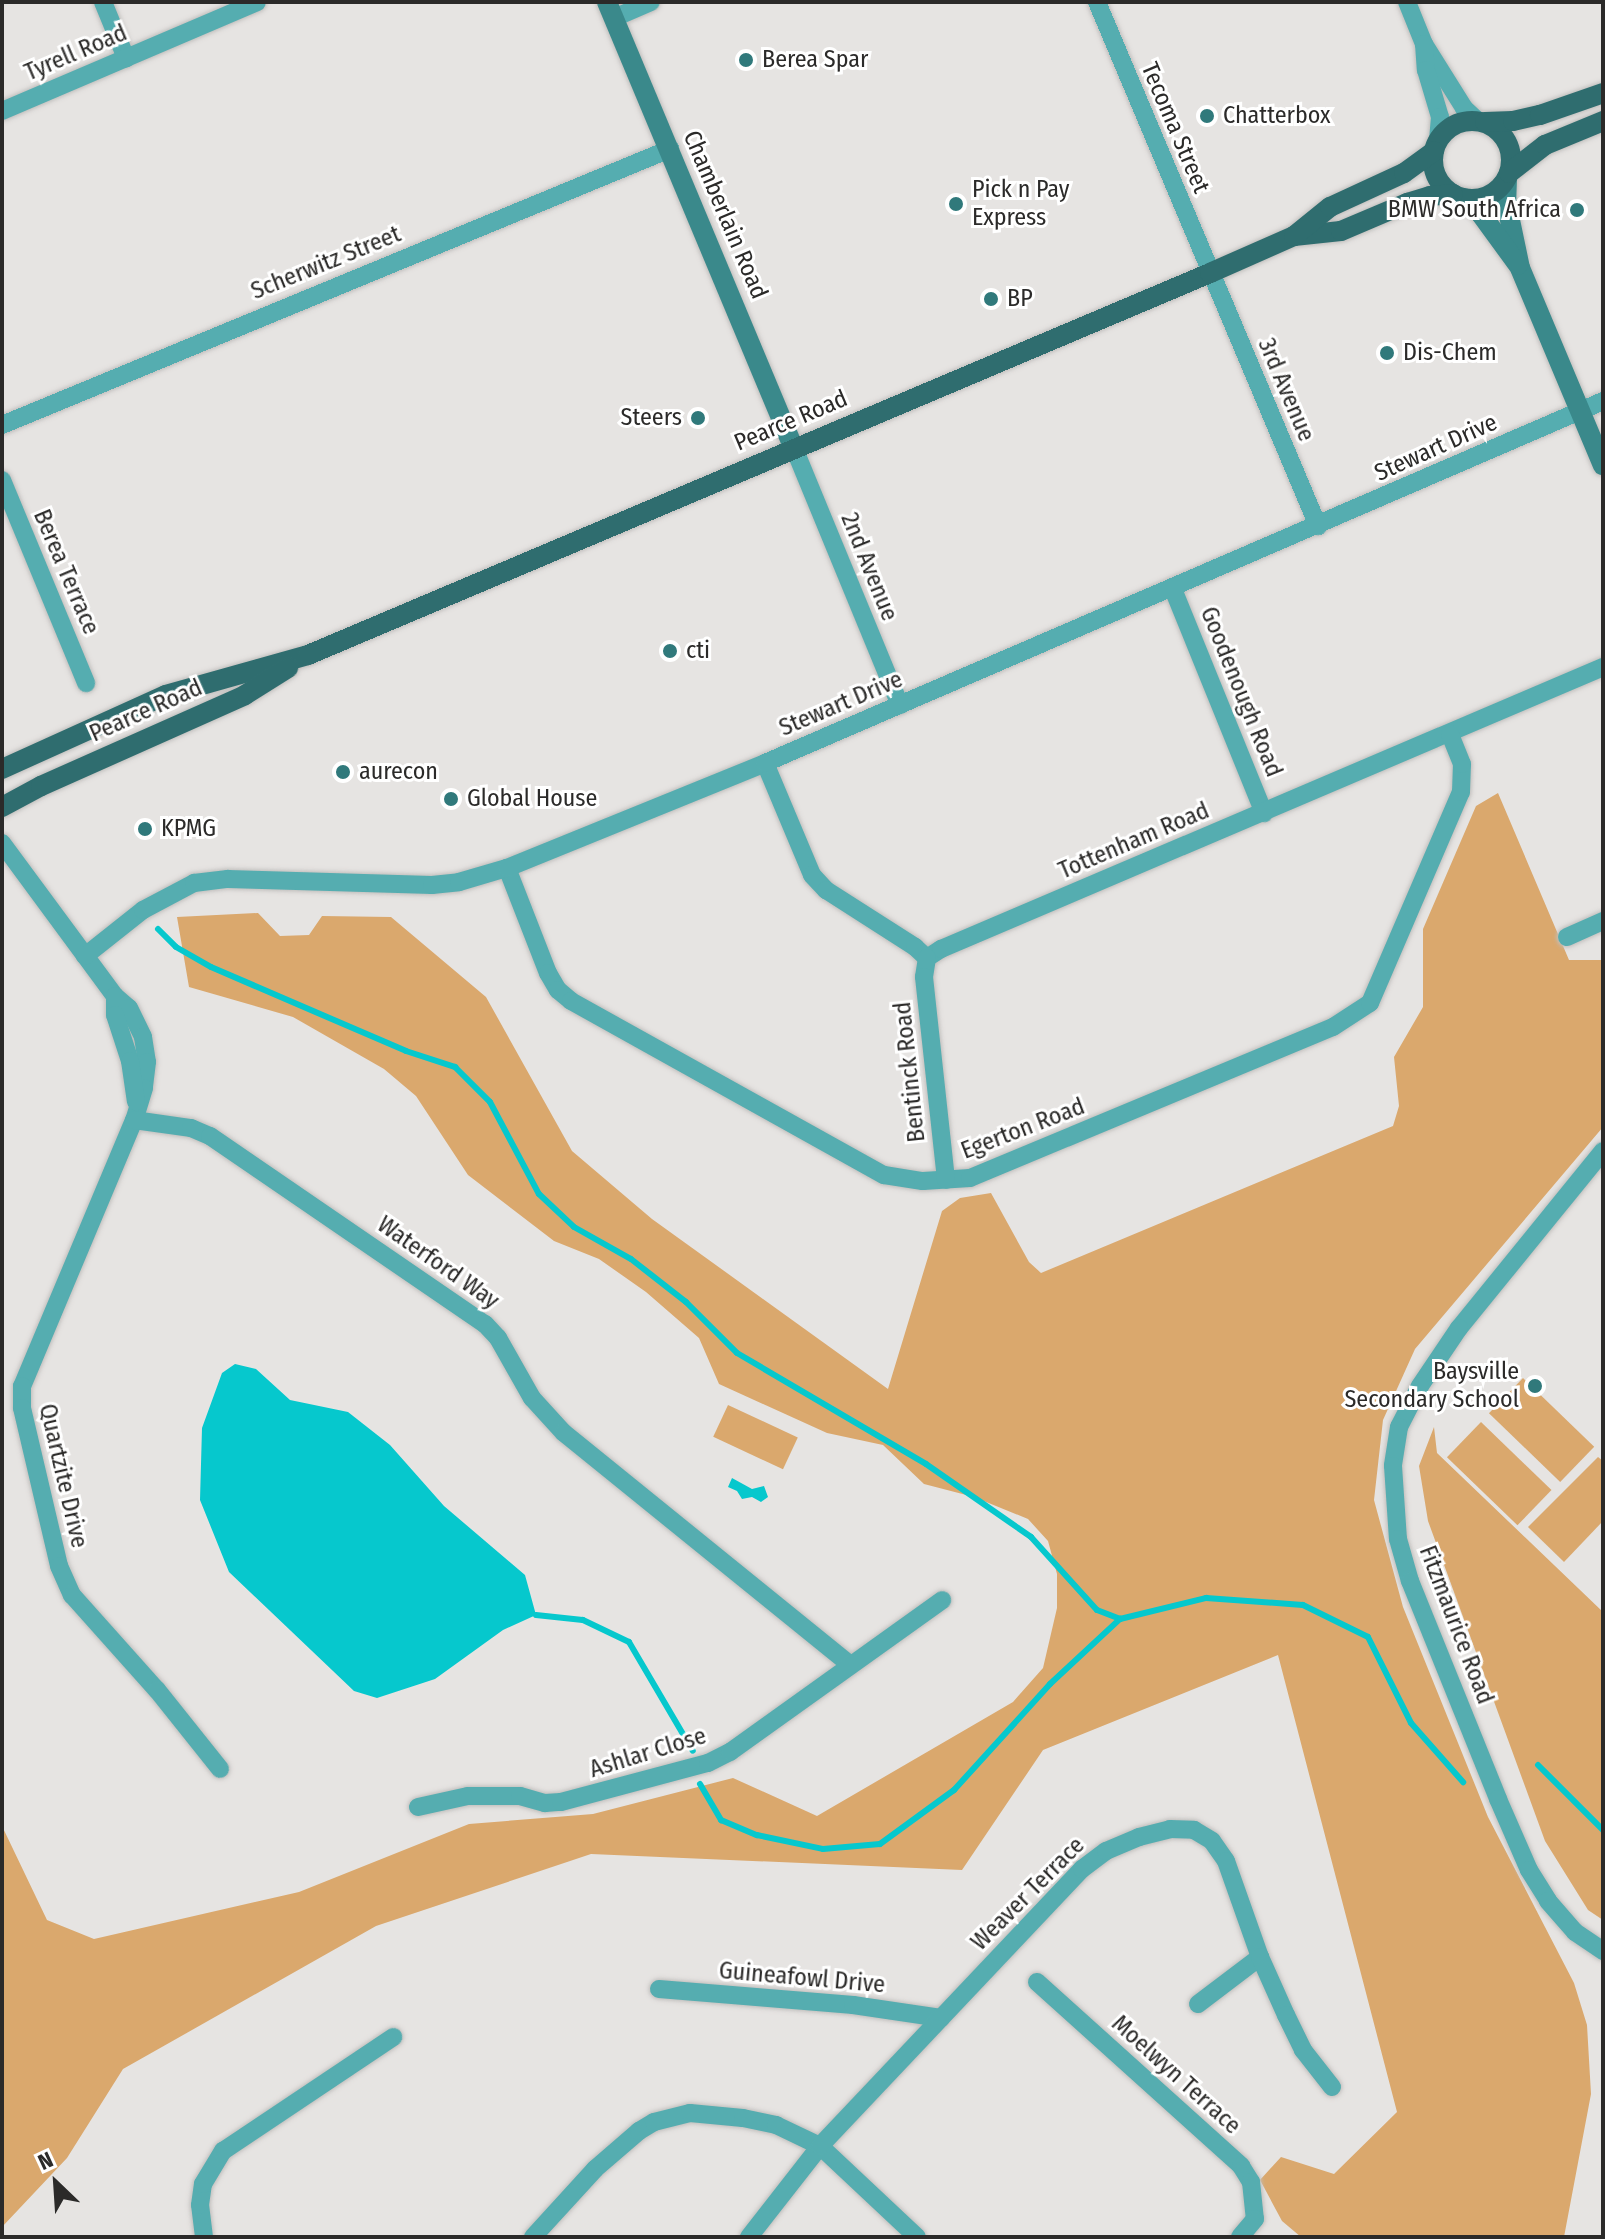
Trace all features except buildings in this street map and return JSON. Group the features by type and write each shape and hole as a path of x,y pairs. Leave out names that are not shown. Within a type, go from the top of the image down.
{"main road":[{"name":"Pearce Road","path":"2,769 166,695 308,655 1294,236 1330,207 1404,173 1458,122 1540,115 1603,93"},
{"name":"Pearce Road","path":"1294,236 1341,231 1407,203 1458,196 1487,196 1545,145 1603,121"},
{"path":"1481,122 1497,128 1508,143 1512,162 1508,175"},
{"path":"1436,145 1438,179 1458,196"},
{"name":"Pearce Road","path":"2,807 41,786 245,695 308,655"}],"street":[{"path":"103,2 126,58"},
{"name":"Tyrell Road","path":"2,111 257,2"},
{"path":"610,10 651,2"},
{"name":"Tecoma Street","path":"1097,2 1210,273"},
{"path":"1407,2 1424,44 1464,108 1481,122"},
{"name":"Chamberlain Road","path":"610,10 794,448"},
{"path":"1424,44 1426,70 1440,117 1436,145"},
{"name":"Scherwitz Street","path":"2,425 670,149"},
{"path":"1508,175 1506,201 1520,268 1603,465"},
{"path":"1458,196 1481,214 1520,268"},
{"name":"3rd Avenue","path":"1210,273 1318,526"},
{"name":"Stewart Drive","path":"85,956 143,910 194,883 228,879 432,885 459,882 507,868 765,763 1603,401"},
{"name":"2nd Avenue","path":"794,448 900,705"},
{"name":"Berea Terrace","path":"2,480 86,683"},
{"name":"Goodenough Road","path":"1173,589 1264,813"},
{"name":"Tottenham Road","path":"927,958 941,949 1603,667"},
{"name":"Egerton Road","path":"507,868 548,973 558,990 571,1001 884,1175 912,1180 970,1178 1333,1027 1370,1003 1461,792 1462,764 1450,734"},
{"path":"765,763 812,875 826,890 915,947 927,958"},
{"name":"Quartzite Drive","path":"2,843 115,996 129,1008 143,1037 146,1074 136,1115 22,1386 21,1397 59,1566 67,1589 157,1690 220,1769"},
{"path":"1567,937 1603,921"},
{"name":"Bentinck Road","path":"927,958 924,977 946,1180"},
{"name":"Waterford Way","path":"136,1115 191,1128 210,1136 485,1324 498,1338 532,1398 564,1433 850,1665"},
{"name":"Fitzmaurice Road","path":"1603,1151 1459,1328 1420,1386 1399,1427 1393,1466 1398,1539 1410,1581 1523,1856 1548,1901 1575,1932 1603,1951"},
{"name":"Ashlar Close","path":"418,1807 468,1796 520,1796 545,1803 561,1802 708,1763 730,1752 942,1600"},
{"name":"Weaver Terrace","path":"749,2237 820,2146 1082,1869 1106,1851 1139,1837 1170,1829 1194,1830 1212,1841 1226,1861 1260,1957 1303,2050 1332,2087"},
{"path":"1198,2004 1260,1957"},
{"name":"Moelwyn Terrace","path":"1037,1982 1241,2166 1251,2182 1255,2219 1240,2237"},
{"name":"Guineafowl Drive","path":"659,1989 853,2005 941,2018"},
{"path":"204,2237 200,2205 203,2184 223,2151 393,2037"},
{"path":"533,2237 595,2169 639,2131 661,2119 690,2113 776,2125 820,2146 917,2237"}],"shaded area":[{"path":"1498,793 1569,960 1603,960 1603,1127 1415,1349 1383,1420 1374,1500 1403,1607 1488,1817 1574,1983 1587,2025 1591,2094 1564,2237 1301,2237 1282,2221 1260,2180 1281,2157 1334,2174 1397,2112 1278,1655 1043,1750 962,1870 591,1854 376,1926 123,2069 67,2158 2,2227 2,1826 47,1920 94,1939 299,1892 469,1824 593,1814 733,1778 817,1816 1013,1702 1043,1668 1057,1608 1057,1574 1048,1541 1028,1519 974,1497 924,1484 883,1445 827,1433 719,1384 699,1338 646,1292 599,1259 554,1241 468,1175 416,1096 384,1069 293,1017 189,987 177,917 258,913 280,936 309,935 322,916 391,917 486,997 572,1151 652,1219 888,1389 942,1211 960,1198 991,1193 1029,1262 1041,1273 1393,1126 1399,1106 1394,1057 1423,1007 1423,929 1476,806"},
{"path":"1523,1378 1594,1447 1560,1482 1489,1413"},
{"path":"728,1405 798,1438 783,1469 713,1437"},
{"path":"1481,1422 1551,1490 1517,1525 1447,1457"},
{"path":"1434,1427 1437,1453 1603,1612 1603,1920 1588,1910 1545,1841 1428,1521 1419,1466"},
{"path":"1598,1457 1603,1461 1603,1521 1564,1562 1528,1527"}],"water":[{"path":"235,1364 256,1369 290,1400 348,1412 390,1445 444,1506 525,1575 536,1615 503,1630 435,1679 377,1698 354,1691 229,1572 200,1500 202,1428 222,1373"},
{"path":"732,1478 752,1489 764,1486 768,1497 761,1502 752,1497 742,1499 737,1491 728,1487"}],"waterway":[{"path":"158,929 176,947 211,967 406,1051 455,1067 490,1102 539,1194 574,1227 631,1259 686,1302 737,1353 926,1464 1031,1537 1097,1610 1120,1619"},
{"path":"700,1784 721,1820 757,1835 823,1849 880,1844 954,1790 1050,1684 1120,1619 1206,1598 1303,1605 1368,1637 1411,1723 1463,1782"},
{"path":"536,1615 583,1620 629,1642 693,1751"},
{"path":"1538,1765 1603,1830"}],"place":[{"name":"Berea Spar","path":"746,60"},
{"name":"Chatterbox","path":"1207,116"},
{"name":"Pick n Pay Express","path":"956,204"},
{"name":"BMW South Africa","path":"1577,210"},
{"name":"BP","path":"991,299"},
{"name":"Dis-Chem","path":"1387,353"},
{"name":"Steers","path":"698,418"},
{"name":"cti","path":"670,651"},
{"name":"aurecon","path":"343,772"},
{"name":"Global House","path":"451,799"},
{"name":"KPMG","path":"145,829"},
{"name":"Baysville Secondary School","path":"1535,1386"}]}
